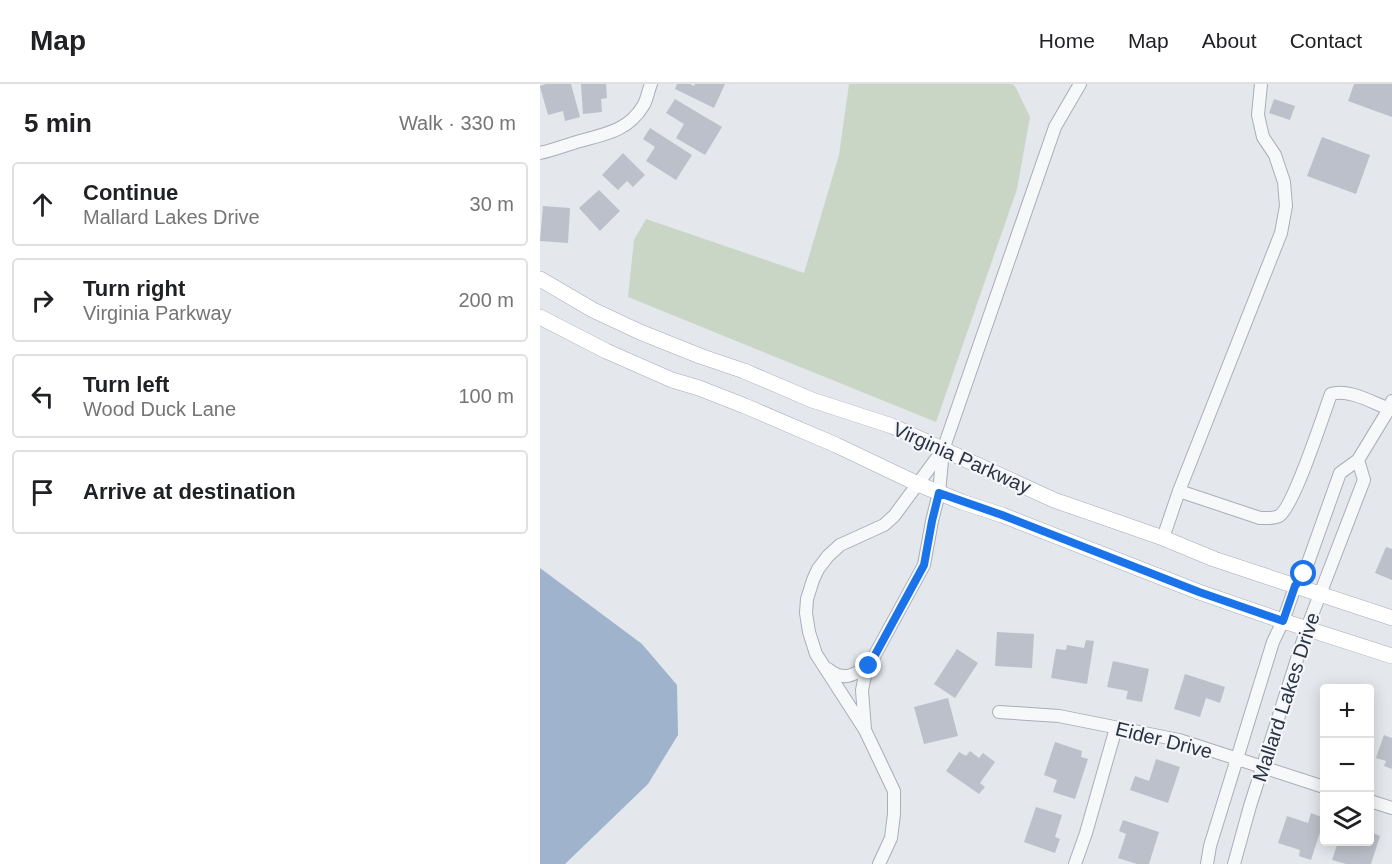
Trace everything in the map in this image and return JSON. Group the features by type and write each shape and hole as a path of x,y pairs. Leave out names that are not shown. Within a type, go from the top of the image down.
{"main road":[{"name":"Virginia Parkway","path":"540,279 593,310 640,332 700,356 744,370 812,399 892,426 1054,500 1163,538 1214,559 1392,618"},
{"name":"Virginia Parkway","path":"540,317 615,355 672,380 745,406 939,493 1002,515 1199,592 1392,656"}],"street":[{"path":"540,153 618,130 644,105 651,84"},
{"path":"865,730 863,681 924,565 939,493 942,450 1055,127 1080,84"},
{"path":"1163,538 1179,491 1281,233 1286,206 1284,182 1275,155 1263,137 1257,115 1261,84"},
{"path":"1179,491 1260,518 1271,519 1280,516 1298,484 1331,394 1336,392 1391,407 1358,459"},
{"path":"879,864 891,838 894,791 865,730 816,654 809,632 806,613 807,599 818,569 828,556 840,545 884,525 894,516 942,450"},
{"name":"Mallard Lakes Drive","path":"1207,864 1210,846 1273,642 1295,586 1304,574 1340,473 1358,459 1364,480 1307,628 1250,806 1234,864"},
{"path":"822,664 833,673 842,676 852,676 869,666"},
{"name":"Eider Drive","path":"999,712 1059,716 1179,740 1320,786"},
{"path":"1075,864 1116,728"},
{"path":"1374,802 1392,808"}],"green space":[{"path":"849,84 1012,84 1030,117 1017,189 936,422 628,297 634,240 646,219 804,273 839,155"}],"water":[{"path":"540,568 642,644 677,685 678,735 648,784 565,864 540,864"}],"building":[{"path":"546,84 571,84 580,117 565,121 563,111 548,115 540,87"},
{"path":"581,84 606,84 607,98 601,99 602,112 583,114"},
{"path":"677,84 694,86 695,84 725,84 714,108 675,89"},
{"path":"1354,84 1392,84 1392,117 1348,101"},
{"path":"675,99 722,127 705,155 676,138 684,124 666,113"},
{"path":"1274,99 1295,106 1290,120 1269,113"},
{"path":"650,128 692,155 676,180 646,161 655,147 643,139"},
{"path":"1322,137 1370,155 1356,194 1307,176"},
{"path":"623,153 645,175 633,187 627,181 618,190 602,175"},
{"path":"599,190 620,211 600,231 579,208"},
{"path":"543,206 570,208 568,243 540,241"},
{"path":"1386,547 1392,549 1392,580 1375,573"},
{"path":"997,632 1034,634 1032,668 995,666"},
{"path":"1086,640 1094,641 1087,684 1051,678 1056,649 1066,650 1067,645 1084,648"},
{"path":"957,649 978,663 955,698 934,684"},
{"path":"1113,661 1149,669 1142,702 1126,699 1128,691 1107,687"},
{"path":"1185,674 1225,687 1220,703 1206,698 1200,717 1174,709"},
{"path":"948,698 958,736 924,744 914,707"},
{"path":"1384,735 1392,738 1392,769 1384,766 1386,761 1376,758"},
{"path":"1055,742 1082,751 1081,757 1088,759 1075,799 1053,792 1057,780 1044,775"},
{"path":"970,751 979,758 983,753 995,762 980,783 985,787 979,794 946,771 959,752 966,756"},
{"path":"1156,759 1180,767 1168,803 1130,790 1135,776 1149,781"},
{"path":"1036,807 1062,815 1055,837 1060,839 1055,853 1024,842"},
{"path":"1311,813 1320,816 1320,832 1311,860 1299,856 1300,850 1278,843 1287,816 1308,823"},
{"path":"1123,820 1159,832 1149,864 1137,864 1118,858 1126,834 1119,831"},
{"path":"1374,834 1380,836 1371,864 1346,864 1332,860 1337,846 1374,846"}],"route":[{"path":"869,666 924,565 939,493 1002,515 1199,592 1283,621 1295,586 1304,574"}]}
